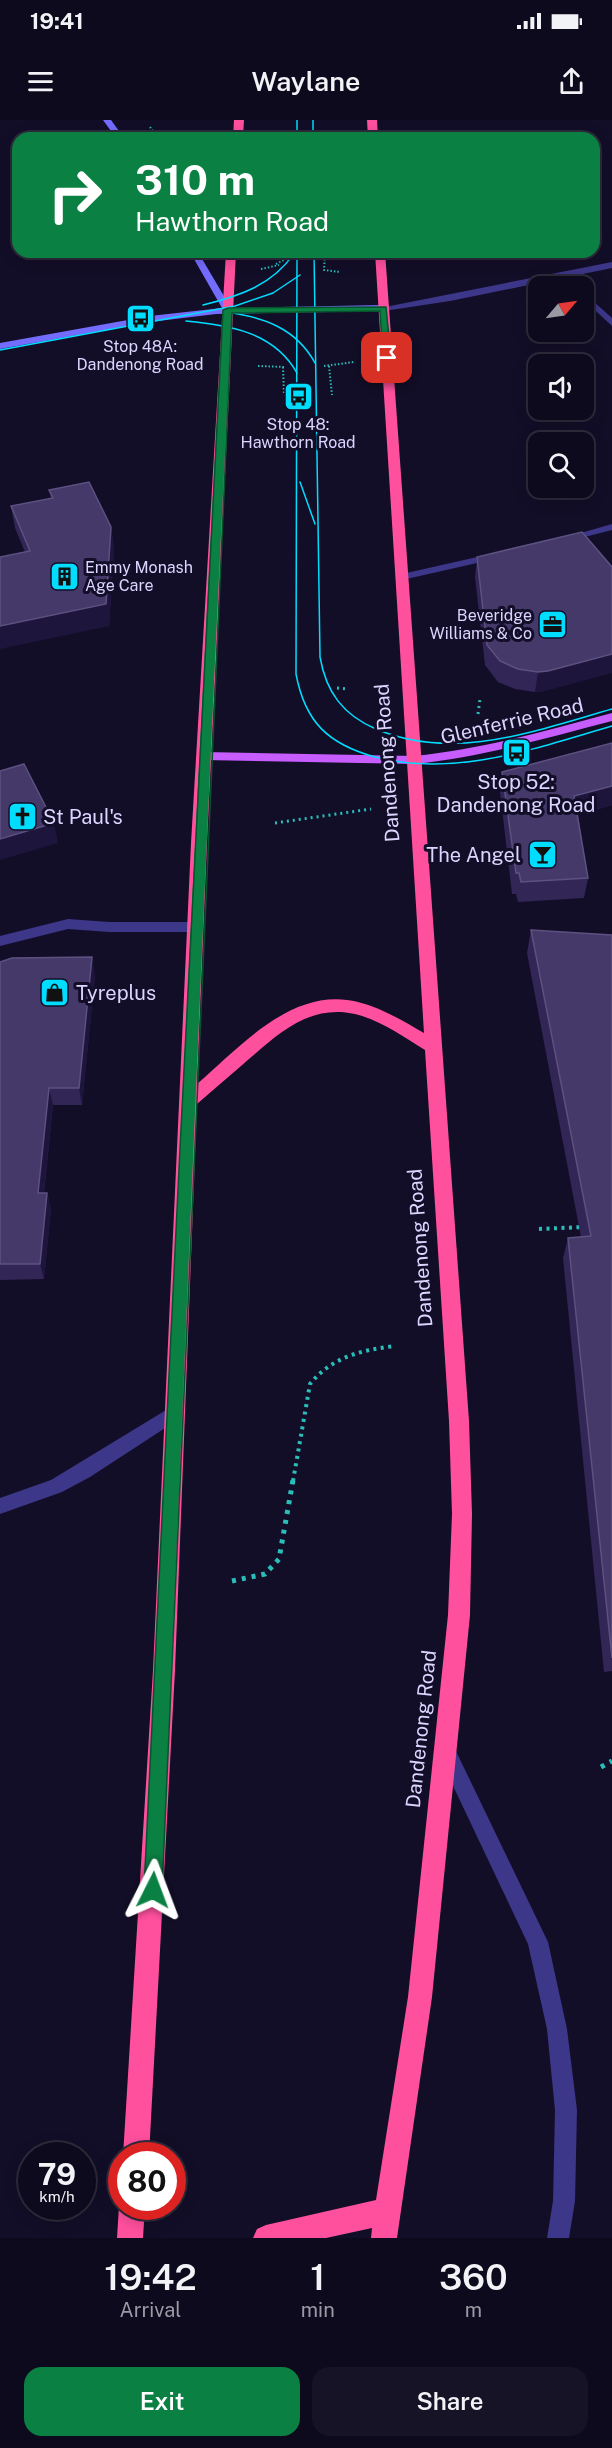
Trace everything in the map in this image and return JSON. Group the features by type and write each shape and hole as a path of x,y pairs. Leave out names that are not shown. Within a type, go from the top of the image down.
{"highway":[{"path":"137,2142 153,1890 190,1100 195,927 231,258"},
{"name":"Dandenong Road","path":"380,258 459,1421 462,1514 459,1615 420,1997 384,2238"},
{"path":"190,1100 277,1025 293,1015 321,1005 342,1005 369,1011 433,1046"},
{"path":"266,2238 388,2211"},
{"path":"130,2238 131,2220"}],"main road":[{"path":"198,258 228,310"},
{"path":"0,346 150,319 228,310 384,308"},
{"name":"Glenferrie Road","path":"204,756 414,760 469,754 612,717"}],"street":[{"path":"384,308 612,265"},
{"path":"594,306 612,323"},
{"path":"556,541 612,527"},
{"path":"402,577 511,552"},
{"path":"0,941 68,924 109,927 195,927"},
{"path":"0,1506 56,1486 108,1458 176,1412"},
{"path":"446,1752 538,1942 557,2029 564,2088 566,2110 564,2201 567,2238"},
{"path":"558,2238 564,2201"}],"path":[{"path":"261,269 277,265 285,258"},
{"path":"325,258 324,270 339,272"},
{"path":"324,366 354,362"},
{"path":"257,366 285,367 284,394"},
{"path":"329,366 332,395"},
{"path":"337,688 350,689"},
{"path":"478,714 480,699"},
{"path":"275,823 371,809"},
{"path":"538,1229 590,1227"},
{"path":"232,1581 267,1574 276,1566 279,1559 310,1383 317,1374 345,1356 361,1350 395,1346"},
{"path":"601,1767 612,1761"}],"building":[{"name":"Emmy Monash Age Care","path":"89,482 111,527 106,604 0,626 0,557 30,551 11,506 53,498 49,490"},
{"path":"582,532 612,567 612,654 538,672 518,669 500,661 487,645 477,557"},
{"name":"The Angel","path":"612,743 612,786 574,796 588,878 521,882 519,873 516,873 502,772"},
{"path":"24,764 54,823 0,839 0,771"},
{"path":"531,930 612,935 612,1658 568,1238 591,1236"},
{"path":"92,957 79,1088 49,1088 38,1193 47,1193 40,1264 0,1264 0,962 12,958"}],"tram line":[{"path":"297,120 297,132"},
{"path":"313,120 313,132"},
{"path":"203,305 255,288 277,273 290,258"},
{"path":"297,258 297,277"},
{"path":"314,258 320,657 327,681 338,701 354,717 376,729 405,739 435,743 494,740 524,734 612,709"},
{"path":"0,350 235,306 273,293 297,277"},
{"path":"297,277 297,340"},
{"path":"226,312 265,321 277,326 297,340"},
{"path":"186,321 234,328 249,333 276,348 297,373"},
{"path":"297,340 297,373"},
{"path":"297,340 315,363"},
{"path":"297,373 296,674 306,705 321,729 332,738 358,752 405,763 435,764 495,758 612,726"},
{"path":"300,482 315,524"}],"place":[{"name":"Stop 48A: Dandenong Road","path":"140,318"},
{"name":"Stop 48: Hawthorn Road","path":"298,396"},
{"name":"Emmy Monash Age Care","path":"64,576"},
{"name":"Beveridge Williams & Co","path":"553,624"},
{"name":"Stop 52: Dandenong Road","path":"516,752"},
{"name":"St Paul's","path":"22,817"},
{"name":"The Angel","path":"542,855"},
{"name":"Tyreplus","path":"55,993"}],"route":[{"path":"153,1890 190,1100 195,927 228,310 384,308 387,358"}]}
